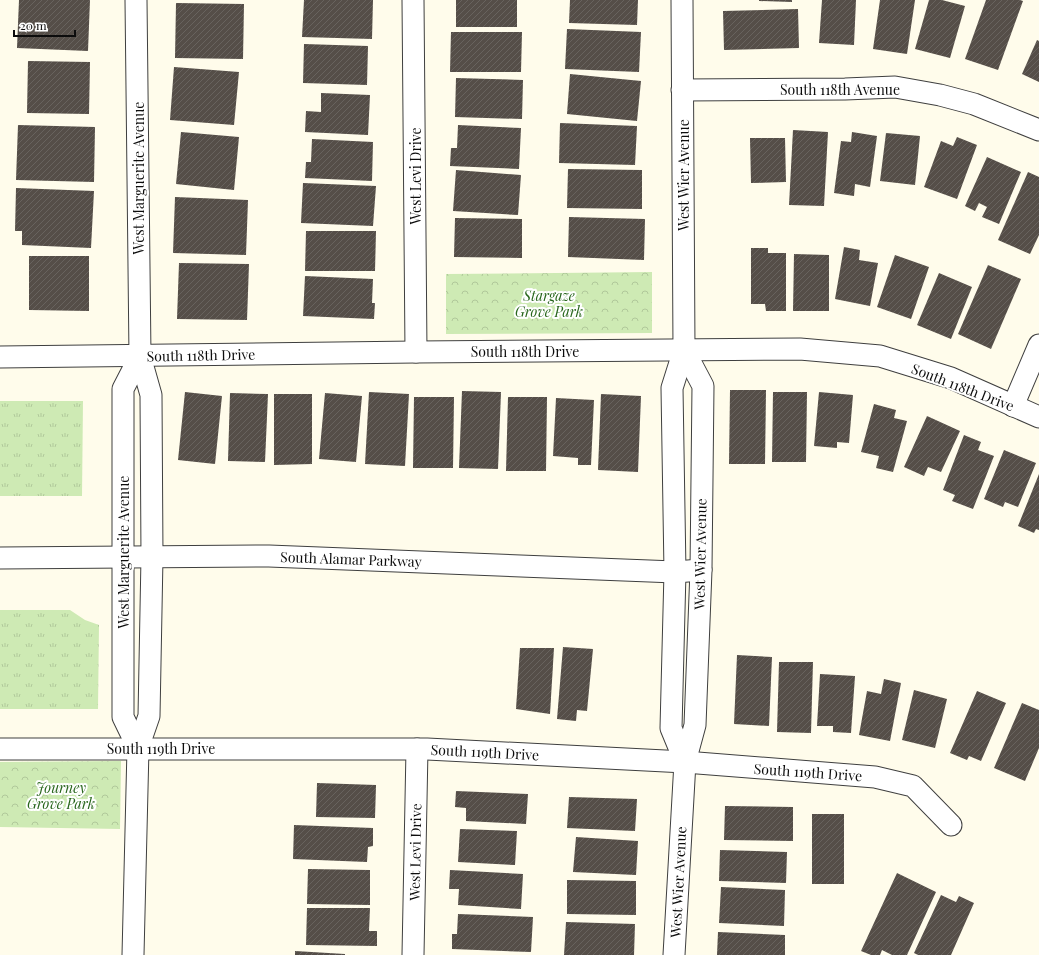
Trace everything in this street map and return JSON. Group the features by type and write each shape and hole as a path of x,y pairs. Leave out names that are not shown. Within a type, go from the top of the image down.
{"street":[{"name":"West Marguerite Avenue","path":"133,955 138,748 149,716 152,557 151,396 140,356 136,0"},
{"name":"West Levi Drive","path":"414,0 416,352"},
{"name":"West Wier Avenue","path":"682,0 684,350 672,388 675,572 671,728 685,762"},
{"name":"South 118th Avenue","path":"682,90 845,89 895,87 940,95 974,104 1039,130"},
{"path":"1013,406 1039,344"},
{"name":"West Wier Avenue","path":"674,955 685,762 694,725 701,570 703,386 684,350"},
{"name":"South 118th Drive","path":"0,357 416,352 800,350 880,356 951,378 1039,417"},
{"name":"West Marguerite Avenue","path":"138,748 123,717 123,389 140,356"},
{"name":"South Alamar Parkway","path":"0,558 268,556 675,572 701,570"},
{"name":"South 119th Drive","path":"0,749 417,749 685,762 875,777 913,786 951,825"},
{"name":"West Levi Drive","path":"413,955 417,749"}],"green space":[{"name":"Stargaze Grove Park","path":"652,272 652,333 446,334 446,274"},
{"path":"0,401 83,401 82,496 0,496"},
{"path":"0,610 70,610 85,620 99,625 98,709 0,709"},
{"name":"Journey Grove Park","path":"121,761 120,829 0,827 0,762"}],"building":[{"path":"19,0 90,0 88,51 17,48"},
{"path":"304,0 373,0 372,39 302,37"},
{"path":"456,0 517,0 517,27 456,27"},
{"path":"570,0 638,0 637,25 569,23"},
{"path":"792,0 792,2 759,1"},
{"path":"822,0 856,0 854,45 819,43"},
{"path":"880,0 915,0 907,54 873,49"},
{"path":"929,0 942,0 965,6 950,58 915,49"},
{"path":"986,0 1023,1 998,70 965,59"},
{"path":"176,3 244,4 243,59 175,58"},
{"path":"798,9 799,48 724,50 723,11"},
{"path":"567,29 641,32 639,72 565,69"},
{"path":"451,32 522,32 521,72 450,72"},
{"path":"1037,40 1039,41 1039,82 1022,74"},
{"path":"304,44 368,46 367,85 303,83"},
{"path":"28,61 90,62 89,114 27,113"},
{"path":"174,67 239,72 234,125 170,120"},
{"path":"570,74 641,81 637,121 567,114"},
{"path":"456,78 523,80 522,119 455,117"},
{"path":"321,93 370,95 368,135 305,132 306,111 321,112"},
{"path":"560,123 637,126 635,165 559,163"},
{"path":"18,125 95,127 94,182 16,180"},
{"path":"458,125 521,128 519,169 450,166 451,148 457,148"},
{"path":"793,130 828,132 824,206 789,205"},
{"path":"181,132 239,137 234,190 176,184"},
{"path":"852,132 877,136 870,187 855,184 854,196 834,193 841,141 851,142"},
{"path":"886,133 920,136 915,185 880,181"},
{"path":"957,137 977,145 957,199 924,187 941,141 953,146"},
{"path":"750,138 785,138 786,182 751,183"},
{"path":"312,139 373,142 372,181 305,178 306,162 311,162"},
{"path":"987,157 1021,172 999,224 982,217 987,207 979,203 975,211 965,206"},
{"path":"568,169 642,170 642,209 567,208"},
{"path":"456,170 521,175 518,215 453,211"},
{"path":"1028,172 1039,177 1039,235 1030,254 998,240"},
{"path":"303,183 376,186 373,226 301,223"},
{"path":"16,188 94,191 91,248 22,245 22,231 15,231"},
{"path":"175,197 248,200 246,255 173,253"},
{"path":"569,217 645,219 644,260 568,257"},
{"path":"455,218 522,219 522,258 454,257"},
{"path":"306,231 376,231 375,271 305,271"},
{"path":"844,247 860,250 859,260 878,263 870,306 835,299"},
{"path":"751,248 768,248 768,253 786,253 786,311 766,311 765,304 751,304"},
{"path":"794,254 829,255 829,311 793,311"},
{"path":"895,255 929,267 911,319 877,307"},
{"path":"29,256 89,256 89,311 29,310"},
{"path":"179,263 249,264 247,320 177,319"},
{"path":"988,265 1021,279 991,349 958,334"},
{"path":"939,273 972,287 951,339 917,325"},
{"path":"305,276 373,279 372,303 375,303 374,319 303,316"},
{"path":"730,390 766,390 765,464 729,464"},
{"path":"462,391 501,392 498,469 459,468"},
{"path":"185,392 222,396 215,464 178,460"},
{"path":"369,392 409,394 405,466 365,464"},
{"path":"773,392 807,392 806,462 772,462"},
{"path":"819,392 853,395 849,443 837,442 837,448 814,446"},
{"path":"230,393 268,394 265,462 228,461"},
{"path":"325,393 362,396 356,462 319,459"},
{"path":"274,394 312,394 312,464 274,465"},
{"path":"601,394 641,396 638,472 598,470"},
{"path":"414,397 454,397 453,468 413,468"},
{"path":"508,397 547,397 546,471 506,471"},
{"path":"556,398 594,400 591,465 578,465 578,458 553,456"},
{"path":"874,404 896,410 894,418 907,421 893,472 876,468 879,456 861,452"},
{"path":"927,416 960,431 941,472 928,467 924,476 904,467"},
{"path":"964,435 981,442 978,450 994,456 973,509 952,501 955,495 943,490"},
{"path":"1004,450 1036,463 1018,507 1005,502 1003,507 984,499"},
{"path":"1039,474 1039,530 1036,529 1034,533 1018,526"},
{"path":"563,647 593,649 587,711 577,710 576,721 557,719"},
{"path":"520,648 554,648 550,714 516,709"},
{"path":"737,655 772,657 769,726 734,724"},
{"path":"779,662 813,662 811,733 777,732"},
{"path":"820,674 855,676 851,733 833,732 833,726 817,726"},
{"path":"884,679 901,683 890,741 859,735 867,691 881,694"},
{"path":"914,690 947,699 935,748 902,740"},
{"path":"977,691 1006,703 981,761 969,756 967,760 950,753"},
{"path":"1022,703 1039,710 1039,748 1025,781 994,768"},
{"path":"317,783 376,785 375,818 316,817"},
{"path":"456,791 528,794 526,824 466,821 466,808 455,807"},
{"path":"569,797 637,799 635,831 567,828"},
{"path":"725,806 793,807 793,841 724,840"},
{"path":"812,814 844,814 844,884 812,884"},
{"path":"294,825 373,828 373,846 368,847 367,862 293,859"},
{"path":"460,829 517,831 515,865 458,862"},
{"path":"576,837 638,841 636,875 573,872"},
{"path":"720,850 787,852 786,883 719,881"},
{"path":"308,869 370,870 370,905 307,904"},
{"path":"450,870 523,874 521,909 458,905 459,889 449,889"},
{"path":"897,873 936,892 907,955 892,955 882,950 880,955 871,955 861,951"},
{"path":"567,880 636,881 636,915 567,914"},
{"path":"721,887 785,890 784,926 719,923"},
{"path":"941,895 956,902 959,896 974,903 951,955 918,955 914,953"},
{"path":"307,908 370,908 369,931 377,931 377,946 306,945"},
{"path":"458,914 533,917 531,952 452,949 452,934 457,934"},
{"path":"566,922 635,924 634,955 564,955"},
{"path":"718,932 785,935 785,955 717,955"},
{"path":"295,951 345,954 345,955 295,955"}]}
